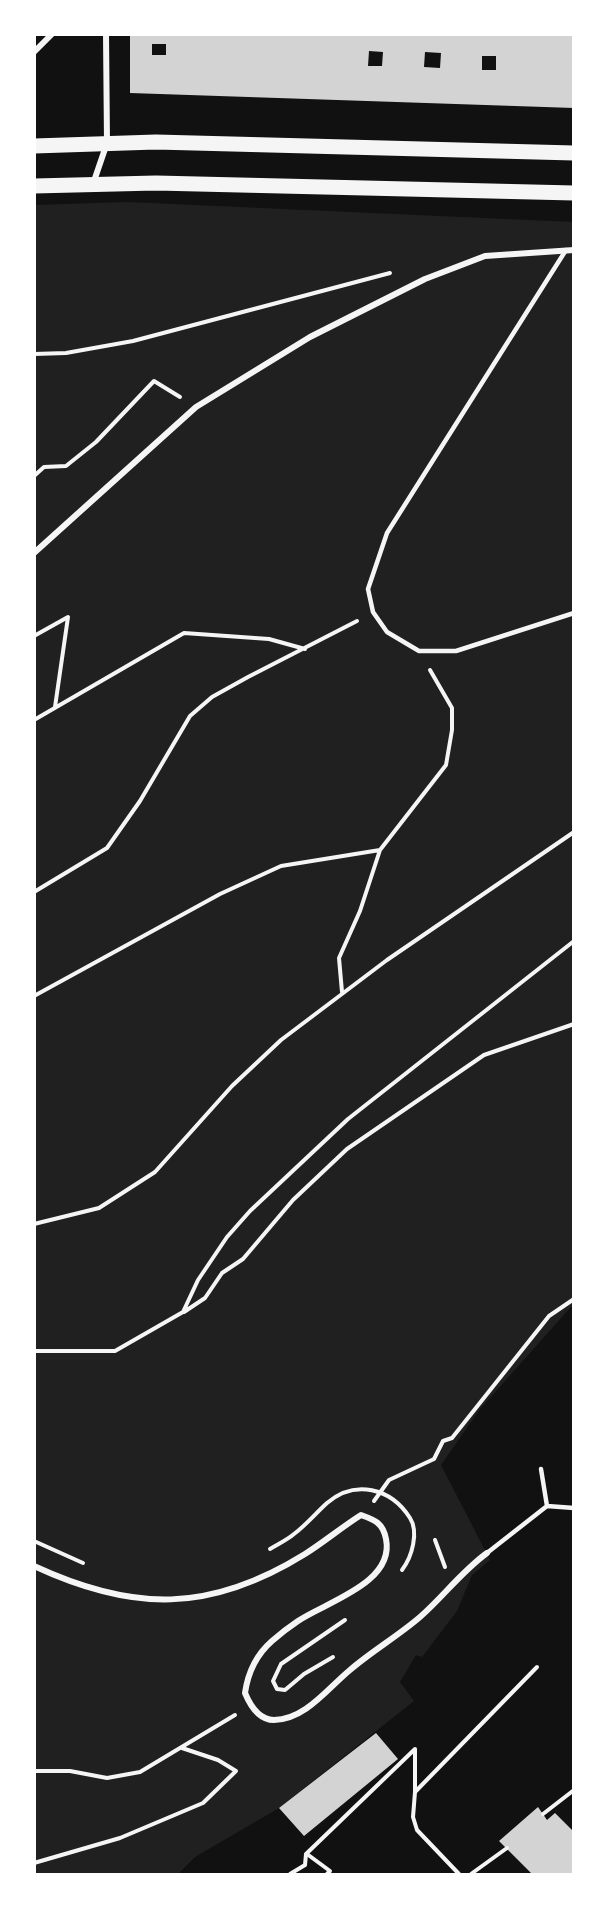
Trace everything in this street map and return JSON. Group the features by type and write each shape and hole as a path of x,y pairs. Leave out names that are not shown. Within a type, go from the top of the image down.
{"main road":[{"path":"34,146 107,143 573,153"},
{"path":"34,186 156,183 573,193"}],"street":[{"path":"34,52 52,34"},
{"path":"93,184 107,143 106,34"},
{"path":"34,553 196,407 310,337 426,279 485,256 570,250"},
{"path":"34,1566 89,1589 130,1599 172,1601 217,1595 305,1554 362,1515 378,1521 385,1532 388,1548 383,1564 362,1586 298,1620 257,1657 245,1693 261,1717 272,1720 302,1710 350,1669 420,1617 454,1581 487,1553"}],"lane":[{"path":"570,250 387,533 368,588 373,612 387,632 419,651 456,651 573,613"},
{"path":"541,1469 547,1506"},
{"path":"487,1553 547,1506 573,1508"}],"path":[{"path":"34,354 66,353 133,341 405,269 426,279"},
{"path":"34,476 44,466 66,466 96,441 154,381 196,407"},
{"path":"34,892 107,848 140,801 190,716 212,697 373,612"},
{"path":"34,636 68,617 55,708"},
{"path":"34,720 184,633 269,639 306,649"},
{"path":"342,992 339,958 360,911 380,850 446,765 452,730 452,708 419,651"},
{"path":"34,1224 99,1208 155,1172 232,1086 281,1040 342,992 573,832"},
{"path":"34,996 220,894 281,866 380,850"},
{"path":"183,1312 204,1272 227,1237 250,1211 348,1119 573,942"},
{"path":"34,1351 115,1351 183,1312 205,1298 222,1273 243,1258 293,1200 347,1149 484,1055 573,1024"},
{"path":"362,1515 394,1476 434,1460 443,1441 452,1438 549,1316 573,1299"},
{"path":"263,1553 294,1534 329,1501 351,1490 365,1487 392,1498 411,1519 414,1542 407,1563 397,1576"},
{"path":"435,1540 447,1573 454,1581"},
{"path":"34,1541 85,1564"},
{"path":"334,1656 304,1674 285,1690 277,1689 273,1681 281,1664 346,1619"},
{"path":"415,1792 537,1667"},
{"path":"34,1772 70,1771 107,1778 140,1772 251,1705"},
{"path":"34,1863 120,1838 203,1803 236,1771 218,1760 182,1748"},
{"path":"290,1875 305,1865 306,1854 415,1749 413,1817 417,1830 459,1875"},
{"path":"543,1814 573,1790"},
{"path":"471,1875 507,1848"},
{"path":"306,1854 330,1871 327,1875"}],"shaded area":[{"path":"128,202 573,222 573,1307 480,1409 441,1465 490,1560 472,1575 457,1611 422,1657 416,1655 400,1682 414,1701 279,1808 195,1857 178,1874 35,1874 34,205"}],"building":[{"path":"130,34 574,34 574,108 130,93","holes":["152,44 166,44 166,55 152,55","369,51 383,52 382,66 368,66","425,52 441,53 440,68 424,67","482,56 496,56 496,70 482,70"]},
{"path":"376,1733 398,1759 304,1836 279,1808"},
{"path":"538,1807 547,1820 555,1813 574,1832 574,1874 532,1874 499,1841"}]}
